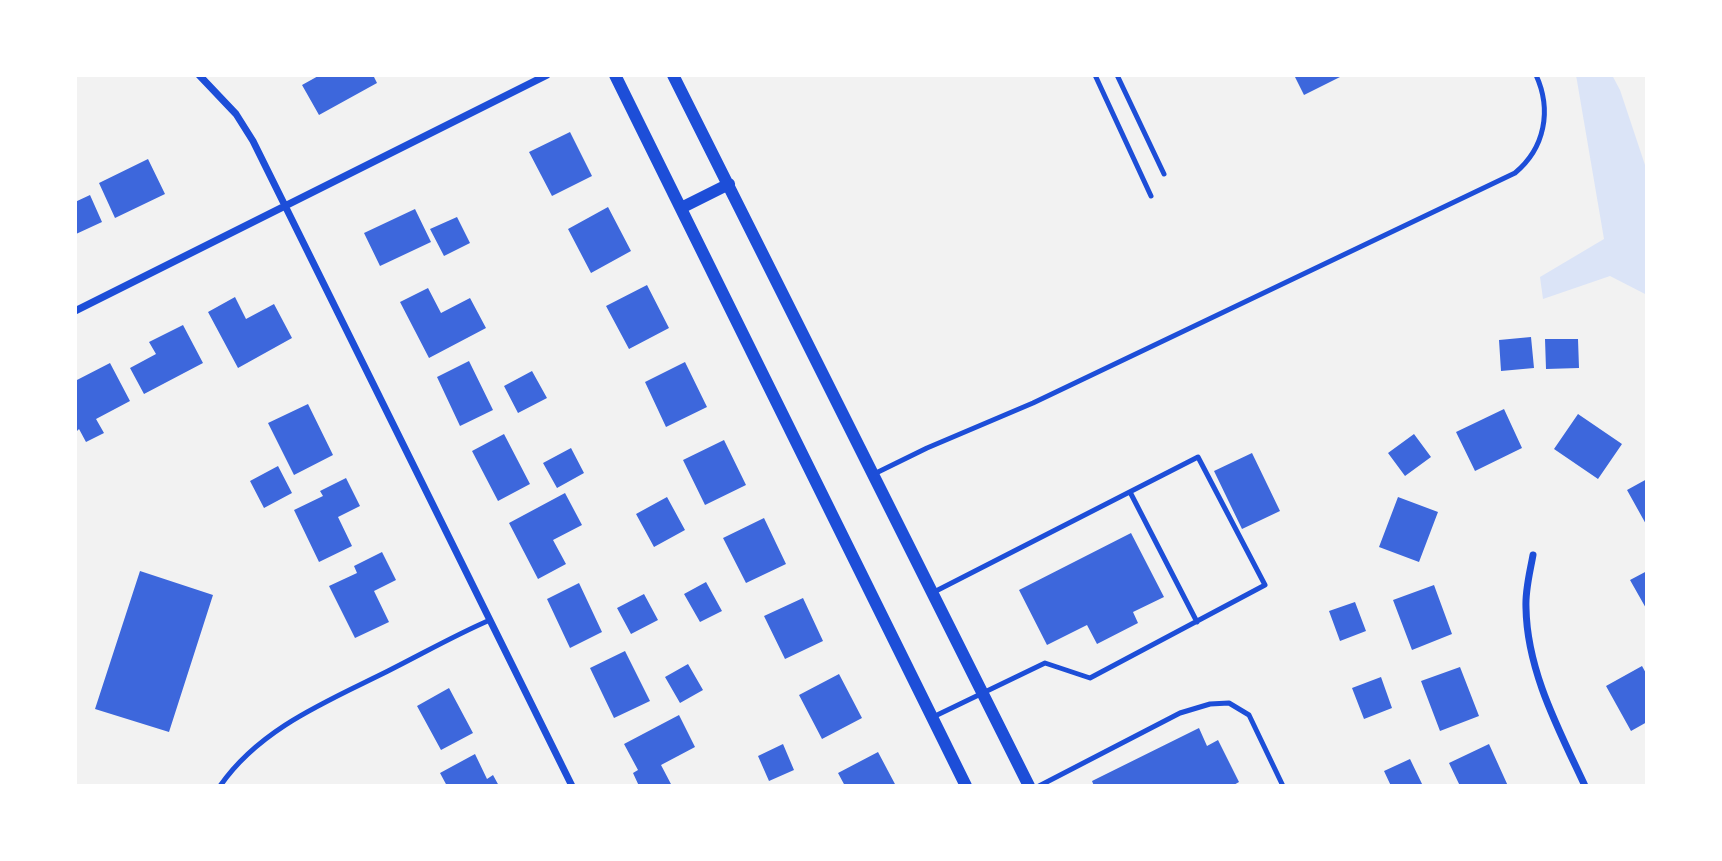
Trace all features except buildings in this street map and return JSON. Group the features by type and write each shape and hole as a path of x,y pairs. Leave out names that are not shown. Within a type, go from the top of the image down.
{"street":[{"path":"200,75 236,114 253,141 572,786"},
{"path":"75,311 547,75"},
{"path":"615,75 966,786"},
{"path":"674,75 1029,786"},
{"path":"681,208 729,184"},
{"path":"1533,555 1525,606 1527,631 1550,709 1585,786"}],"lane":[{"path":"1095,75 1151,196"},
{"path":"1117,75 1164,174"},
{"path":"874,474 927,448 1033,403 1515,173 1535,150 1544,123 1543,93 1536,75"},
{"path":"933,593 1198,457 1265,585 1090,678 1045,663 933,718"},
{"path":"1130,492 1197,622"},
{"path":"220,786 232,770 269,736 324,701 490,620"},
{"path":"1040,786 1180,713 1210,704 1229,703 1249,715 1283,786"}],"shaded area":[{"path":"1576,75 1612,75 1620,90 1647,171 1647,295 1610,276 1543,299 1540,277 1604,239"}]}
